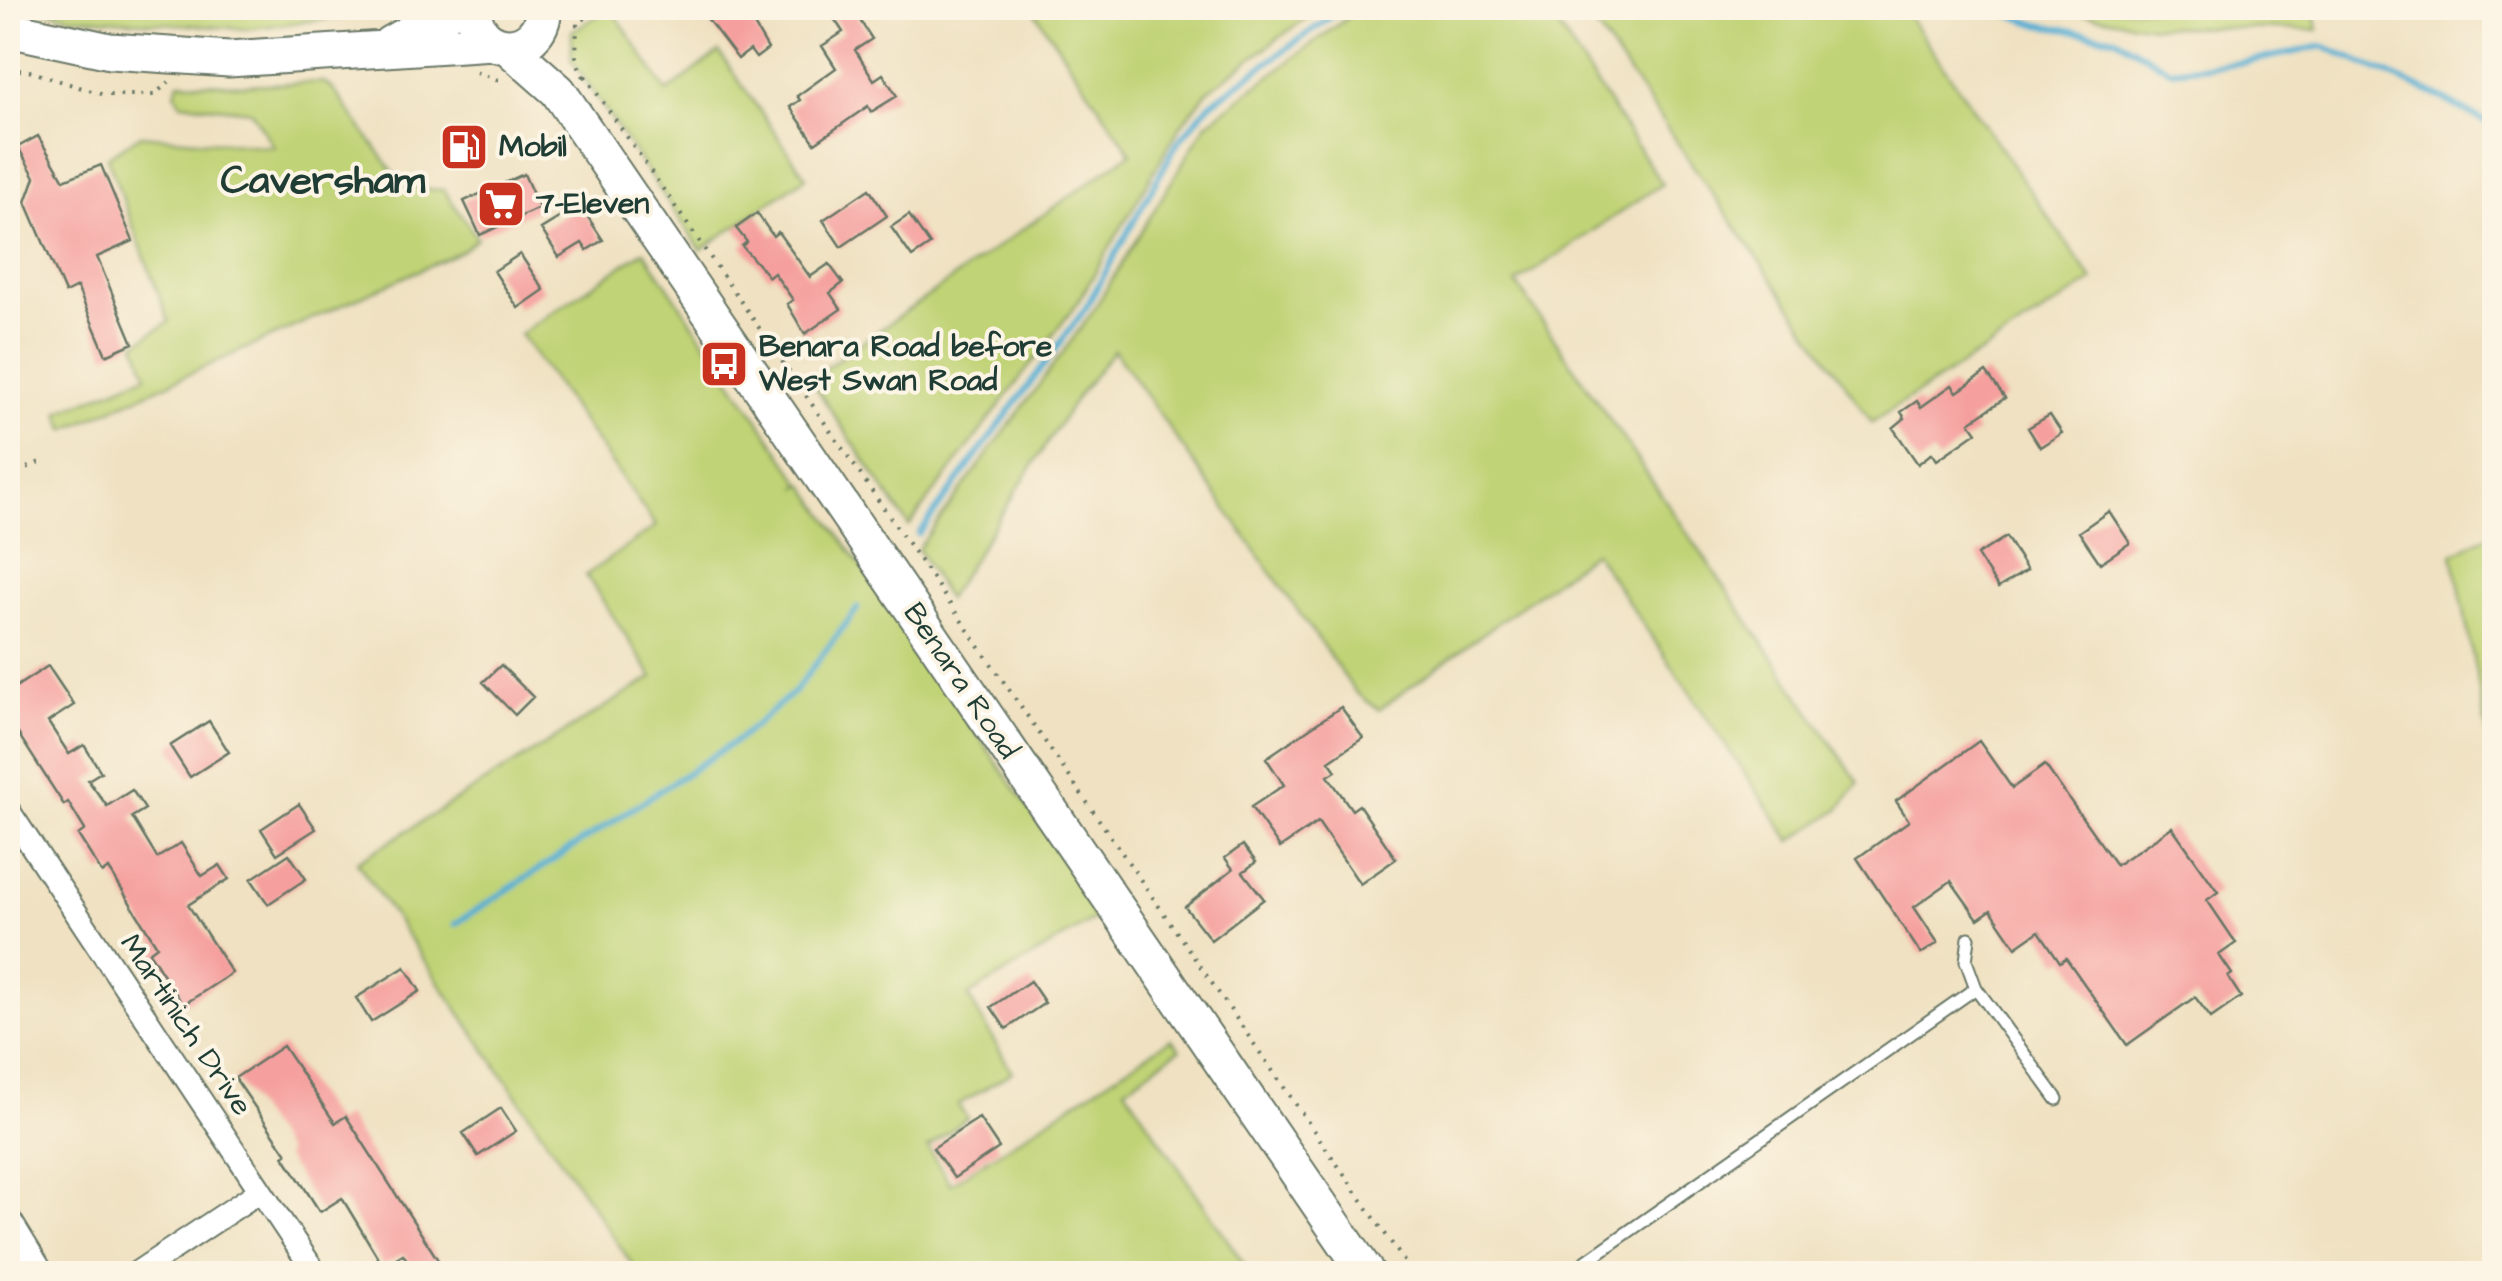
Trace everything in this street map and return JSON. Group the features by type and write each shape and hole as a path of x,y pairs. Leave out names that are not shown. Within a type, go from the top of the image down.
{"main road":[{"path":"385,47 452,8"},
{"name":"Benara Road","path":"474,8 476,25 500,44 570,82"},
{"path":"8,29 110,51 229,59 385,47 524,42 547,15"},
{"name":"Benara Road","path":"547,15 570,82 1366,1274"}],"street":[{"name":"Martinich Drive","path":"8,810 316,1274"},
{"path":"135,1274 260,1190"},
{"path":"8,1216 43,1274"}],"lane":[{"path":"1968,938 1966,961 1976,988 2057,1099"},
{"path":"1568,1274 1976,988"}],"path":[{"path":"570,82 1413,1274"},
{"path":"8,476 40,462"}],"green space":[{"path":"36,8 385,8 376,13 246,29 72,17"},
{"path":"611,8 667,92 719,52 806,177 701,250 571,60 572,31"},
{"path":"1032,8 1319,8 1208,91 1181,125 1078,302 909,526 810,379 1131,153"},
{"path":"1360,8 1546,8 1662,184 1516,283 1859,783 1839,809 1791,841 1594,552 1379,710 1356,693 1114,350 1076,398 947,599 918,549 1091,314 1207,123"},
{"path":"1583,8 1903,8 2093,281 1872,422"},
{"path":"2045,8 2314,8 2318,30 2151,26"},
{"path":"179,82 324,82 405,188 444,190 477,238 462,251 65,430 59,412 147,375 136,343 169,322 107,157 141,135 274,147 251,111 181,103 175,92"},
{"path":"644,251 801,483 799,487 804,484 1102,914 968,996 1012,1072 958,1105 967,1118 928,1148 950,1184 1171,1039 1180,1049 1125,1088 1250,1273 638,1273 357,862 653,677 586,575 656,526 520,334"},
{"path":"2494,532 2494,768 2453,554"}],"building":[{"path":"699,8 744,8 768,49 756,58 750,50 738,59"},
{"path":"827,8 852,8 872,39 855,50 874,80 883,74 897,96 871,112 868,106 815,143 790,107 800,100 797,96 836,68 822,46 843,32"},
{"path":"38,136 64,180 101,165 133,241 97,257 133,343 106,355 77,287 65,293 26,202 35,177 18,147"},
{"name":"7-Eleven","path":"524,174 539,208 480,235 464,201"},
{"path":"869,189 887,216 841,247 823,220"},
{"path":"580,205 603,240 587,250 582,243 559,257 541,229"},
{"path":"757,213 773,236 778,232 810,277 829,264 843,283 830,293 841,309 805,334 787,304 793,300 774,273 769,277 742,246 747,242 736,228"},
{"path":"909,215 930,245 912,257 891,227"},
{"path":"520,254 544,290 518,308 494,271"},
{"path":"1986,372 2005,398 1970,422 1977,432 1937,460 1932,453 1918,464 1893,428 1905,418 1901,412 1917,401 1921,407 1952,385 1957,392"},
{"path":"2050,415 2062,433 2040,447 2028,428"},
{"path":"2109,511 2130,543 2100,563 2079,532"},
{"path":"2006,537 2027,570 1998,588 1977,555"},
{"path":"501,665 533,697 515,715 483,682"},
{"path":"48,666 74,705 48,722 69,754 84,745 101,772 88,780 107,806 132,790 145,809 132,817 157,858 181,843 202,876 220,865 229,879 188,905 232,973 183,1005 149,952 157,946 109,869 102,873 78,835 85,830 68,802 64,805 8,718 8,692"},
{"path":"1341,707 1363,738 1329,761 1336,771 1328,776 1352,810 1359,805 1396,859 1360,884 1318,822 1280,848 1251,807 1284,785 1266,758"},
{"path":"209,721 229,752 190,777 170,746"},
{"path":"1979,741 2012,788 2045,765 2116,865 2172,827 2218,892 2207,900 2236,943 2219,955 2241,997 2211,1018 2195,997 2127,1045 2066,958 2060,962 2039,931 2016,947 1991,910 1978,919 1951,881 1914,907 1938,943 1921,954 1857,858 1909,821 1896,801"},
{"path":"299,804 316,829 277,854 261,829"},
{"path":"1243,845 1256,862 1243,872 1264,899 1211,940 1185,907 1233,869 1225,858"},
{"path":"289,854 306,879 268,904 251,879"},
{"path":"405,967 420,991 371,1022 356,998"},
{"path":"1030,981 1045,1003 1006,1029 991,1007"},
{"path":"283,1046 335,1123 346,1116 447,1274 416,1274 403,1254 383,1266 342,1198 320,1212 284,1156 287,1154 235,1078"},
{"path":"501,1108 516,1131 478,1156 463,1133"},
{"path":"979,1118 999,1148 954,1178 933,1148"}],"waterway":[{"path":"919,534 1085,309 1178,142 1210,104 1343,8"},
{"path":"1989,8 2039,25 2116,38 2170,70 2247,62 2323,46 2436,95 2494,127"},
{"path":"455,924 739,739 795,691 858,608"}],"place":[{"name":"Mobil","path":"464,147"},
{"name":"7-Eleven","path":"501,204"},
{"name":"Benara Road before West Swan Road","path":"724,364"}],"district":[{"name":"Caversham","path":"323,181"}]}
